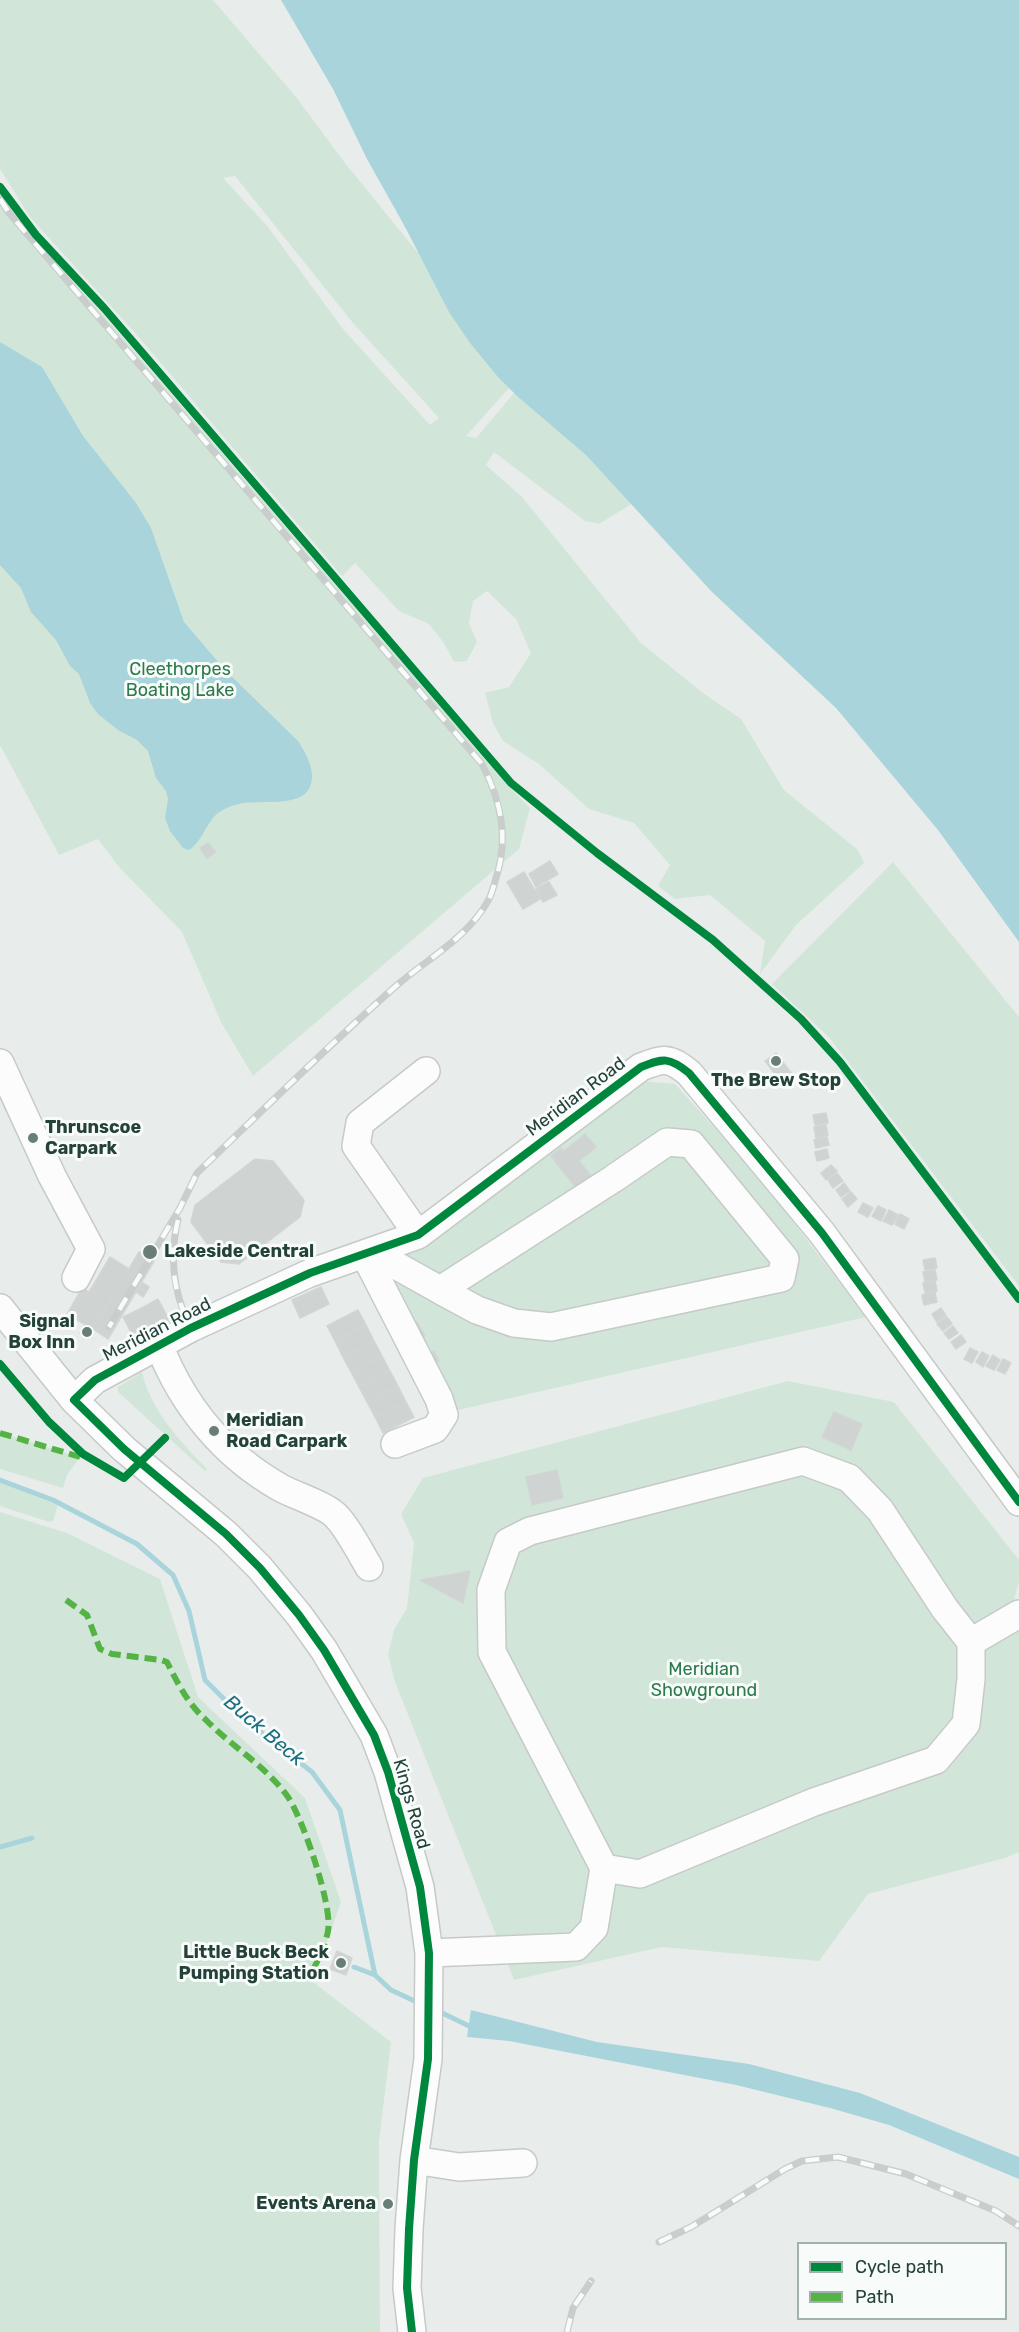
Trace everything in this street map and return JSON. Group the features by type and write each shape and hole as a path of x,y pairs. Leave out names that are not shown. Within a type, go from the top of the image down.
{"street":[{"name":"Meridian Road","path":"74,1400 95,1380 191,1328 310,1273 418,1235 641,1067 661,1059 675,1062 689,1073 822,1233 1019,1502"},
{"path":"0,1063 52,1176 91,1249 76,1278"},
{"path":"418,1235 357,1146 360,1122 426,1071"},
{"path":"368,1253 477,1310 514,1323 551,1327 781,1278 785,1259 691,1144 667,1142 440,1290"},
{"path":"368,1253 439,1399 444,1416 435,1429 395,1444"},
{"name":"Kings Road","path":"0,1308 74,1400 124,1449 226,1534 261,1568 324,1650 374,1735 388,1772 420,1887 429,1953 428,2059 414,2160 409,2229 407,2288 412,2332"},
{"path":"159,1345 181,1392 203,1424 224,1446 261,1477 300,1498 327,1508 337,1516 369,1567"},
{"path":"429,1953 576,1947 594,1928 604,1868 492,1652 491,1590 508,1542 530,1531 803,1461 849,1478 880,1510 945,1610 971,1642 971,1679 966,1724 936,1760 814,1802 640,1875 604,1868"},
{"path":"971,1642 1019,1614"},
{"path":"414,2160 459,2167 523,2163"}],"green space":[{"path":"0,0 213,0 296,97 345,163 519,377 466,436 476,438 520,386 641,498 599,524 585,521 494,452 486,465 522,497 641,643 703,693 741,719 784,790 858,850 864,863 796,925 760,974 765,941 710,895 675,899 658,886 670,865 634,823 589,809 539,764 503,741 493,723 485,693 509,687 531,653 516,619 487,591 473,601 469,623 477,642 467,661 454,662 444,643 429,624 399,611 355,563 342,576 137,335 30,217 0,169","holes":["235,176 353,323 439,418 430,425 343,329 268,227 223,178"]},
{"name":"Cleethorpes Boating Lake","path":"0,193 33,237 100,311 509,787 530,808 519,849 253,1076 221,1022 182,932 119,867 98,839 59,855 0,745"},
{"path":"893,862 1019,1017 1019,1286 829,1037 772,984"},
{"path":"642,1081 675,1084 755,1172 866,1317 454,1411 381,1272 544,1157"},
{"path":"142,1372 159,1412 207,1469 205,1471 118,1392 118,1387"},
{"name":"Meridian Showground","path":"788,1381 894,1402 1019,1560 1019,1581 1014,1600 1019,1607 1019,1852 1005,1858 868,1894 819,1961 662,1947 514,1980 395,1682 388,1654 394,1630 407,1608 414,1543 401,1514 423,1478"},
{"path":"0,1433 80,1457 67,1475 63,1488 0,1469"},
{"path":"0,1481 59,1501 53,1521 49,1522 0,1506"},
{"path":"0,1512 67,1533 160,1579 198,1697 305,1798 341,1902 313,1982 391,2042 379,2142 380,2332 0,2332"}],"water":[{"path":"281,0 1019,0 1019,942 938,830 836,708 712,592 586,455 517,396 470,343 449,312 367,159 333,89"},
{"path":"0,342 42,367 83,436 136,503 151,528 184,622 225,670 298,741 309,761 312,775 310,787 304,794 295,799 237,804 225,809 212,819 198,841 189,850 183,848 170,831 165,818 168,799 166,791 156,778 148,751 137,740 118,730 98,714 90,703 79,674 70,666 56,640 31,612 21,588 0,565"},
{"path":"471,2010 597,2042 749,2064 860,2093 1019,2157 1019,2179 889,2125 830,2108 736,2085 509,2041 467,2037"}],"building":[{"path":"208,843 216,852 207,858 200,848"},
{"path":"550,861 558,874 536,887 529,874"},
{"path":"524,872 540,899 523,909 507,882"},
{"path":"549,882 557,895 543,902 536,889"},
{"path":"776,1053 792,1074 781,1082 765,1061"},
{"path":"826,1113 828,1123 815,1125 813,1115"},
{"path":"826,1125 828,1135 816,1138 814,1127"},
{"path":"585,1134 596,1147 579,1161 592,1177 577,1189 551,1156 561,1148 564,1151"},
{"path":"827,1137 829,1145 816,1148 814,1140"},
{"path":"827,1149 829,1158 817,1161 815,1152"},
{"path":"255,1159 273,1161 304,1200 300,1217 239,1264 221,1262 191,1222 195,1205"},
{"path":"831,1165 837,1171 826,1180 821,1173"},
{"path":"837,1173 843,1181 833,1188 828,1180"},
{"path":"844,1183 850,1191 841,1197 836,1190"},
{"path":"851,1192 857,1199 848,1207 842,1199"},
{"path":"863,1203 873,1208 868,1217 858,1212"},
{"path":"878,1206 886,1210 881,1221 872,1216"},
{"path":"889,1210 898,1215 892,1225 883,1221"},
{"path":"900,1214 909,1219 904,1229 895,1224"},
{"path":"139,1252 154,1261 108,1339 93,1329"},
{"path":"110,1257 129,1269 93,1329 67,1314 82,1288 89,1292"},
{"path":"935,1258 937,1268 925,1270 923,1260"},
{"path":"935,1270 937,1280 925,1282 923,1272"},
{"path":"935,1281 937,1291 925,1293 923,1283"},
{"path":"141,1282 149,1287 146,1292 139,1287"},
{"path":"139,1287 146,1292 143,1297 136,1292"},
{"path":"321,1287 329,1304 300,1318 292,1300"},
{"path":"935,1292 937,1302 924,1305 922,1295"},
{"path":"158,1299 170,1321 152,1331 140,1309"},
{"path":"941,1308 946,1316 937,1322 932,1314"},
{"path":"140,1309 152,1331 135,1340 123,1317"},
{"path":"358,1310 366,1325 335,1341 327,1326"},
{"path":"947,1317 952,1324 943,1331 937,1324"},
{"path":"417,1322 425,1336 418,1340 410,1326"},
{"path":"366,1325 374,1341 343,1357 335,1341"},
{"path":"84,1326 93,1331 89,1338 80,1333"},
{"path":"953,1326 958,1333 949,1339 944,1333"},
{"path":"961,1335 966,1342 956,1349 951,1342"},
{"path":"374,1341 382,1356 351,1372 343,1357"},
{"path":"970,1348 978,1352 972,1363 964,1359"},
{"path":"434,1351 439,1361 431,1365 426,1355"},
{"path":"982,1352 989,1356 983,1367 976,1362"},
{"path":"993,1355 1000,1360 994,1370 986,1366"},
{"path":"382,1356 390,1371 359,1387 351,1372"},
{"path":"1003,1359 1011,1363 1005,1374 997,1370"},
{"path":"390,1371 398,1386 367,1402 359,1387"},
{"path":"398,1386 406,1402 375,1417 367,1402"},
{"path":"406,1402 414,1417 383,1433 375,1417"},
{"path":"834,1412 862,1424 851,1450 822,1437"},
{"path":"557,1470 563,1498 532,1505 526,1477"},
{"path":"470,1571 463,1603 420,1580"},
{"name":"Little Buck Beck Pumping Station","path":"337,1951 352,1958 346,1975 330,1969"}],"waterway":[{"name":"Buck Beck","path":"0,1480 53,1500 137,1544 173,1575 189,1611 205,1680 242,1717 312,1772 340,1810 375,1975 391,1990 421,2004"},
{"path":"0,1847 32,1838"},
{"path":"354,1967 375,1975"},
{"name":"Buck Beck","path":"438,2011 469,2026"}],"railway":[{"path":"0,199 9,213 482,764 494,792 501,820 500,863 491,894 481,913 447,947 396,986 197,1173 180,1208 109,1327"},
{"path":"178,1220 173,1256 177,1290 184,1313"},
{"path":"659,2242 691,2227 785,2169 802,2161 838,2157 906,2174 996,2211 1019,2226"},
{"path":"567,2332 573,2308 591,2281"}],"marked path":[{"path":"0,1433 80,1457"},
{"path":"66,1600 87,1615 100,1649 112,1654 167,1662 193,1707 259,1766 288,1797 316,1863 328,1919 325,1943 309,1978"}],"cycle path":[{"path":"0,187 36,235 104,308 511,783 597,853 713,940 801,1019 840,1062 1019,1299"},
{"path":"412,2332 407,2288 409,2229 414,2160 428,2059 429,1953 420,1887 388,1772 374,1735 324,1650 299,1615 260,1568 226,1534 124,1449 74,1400 95,1380 191,1328 310,1273 418,1235 641,1067 666,1061 676,1064 689,1073 822,1233 1019,1502"},
{"path":"0,1364 49,1422 83,1454 124,1478 165,1438"}],"place":[{"name":"The Brew Stop","path":"776,1061"},
{"name":"Thrunscoe Carpark","path":"33,1138"},
{"name":"Lakeside Central","path":"150,1252"},
{"name":"Signal Box Inn","path":"87,1332"},
{"name":"Meridian Road Carpark","path":"214,1431"},
{"name":"Little Buck Beck Pumping Station","path":"341,1963"},
{"name":"Events Arena","path":"388,2204"}]}
